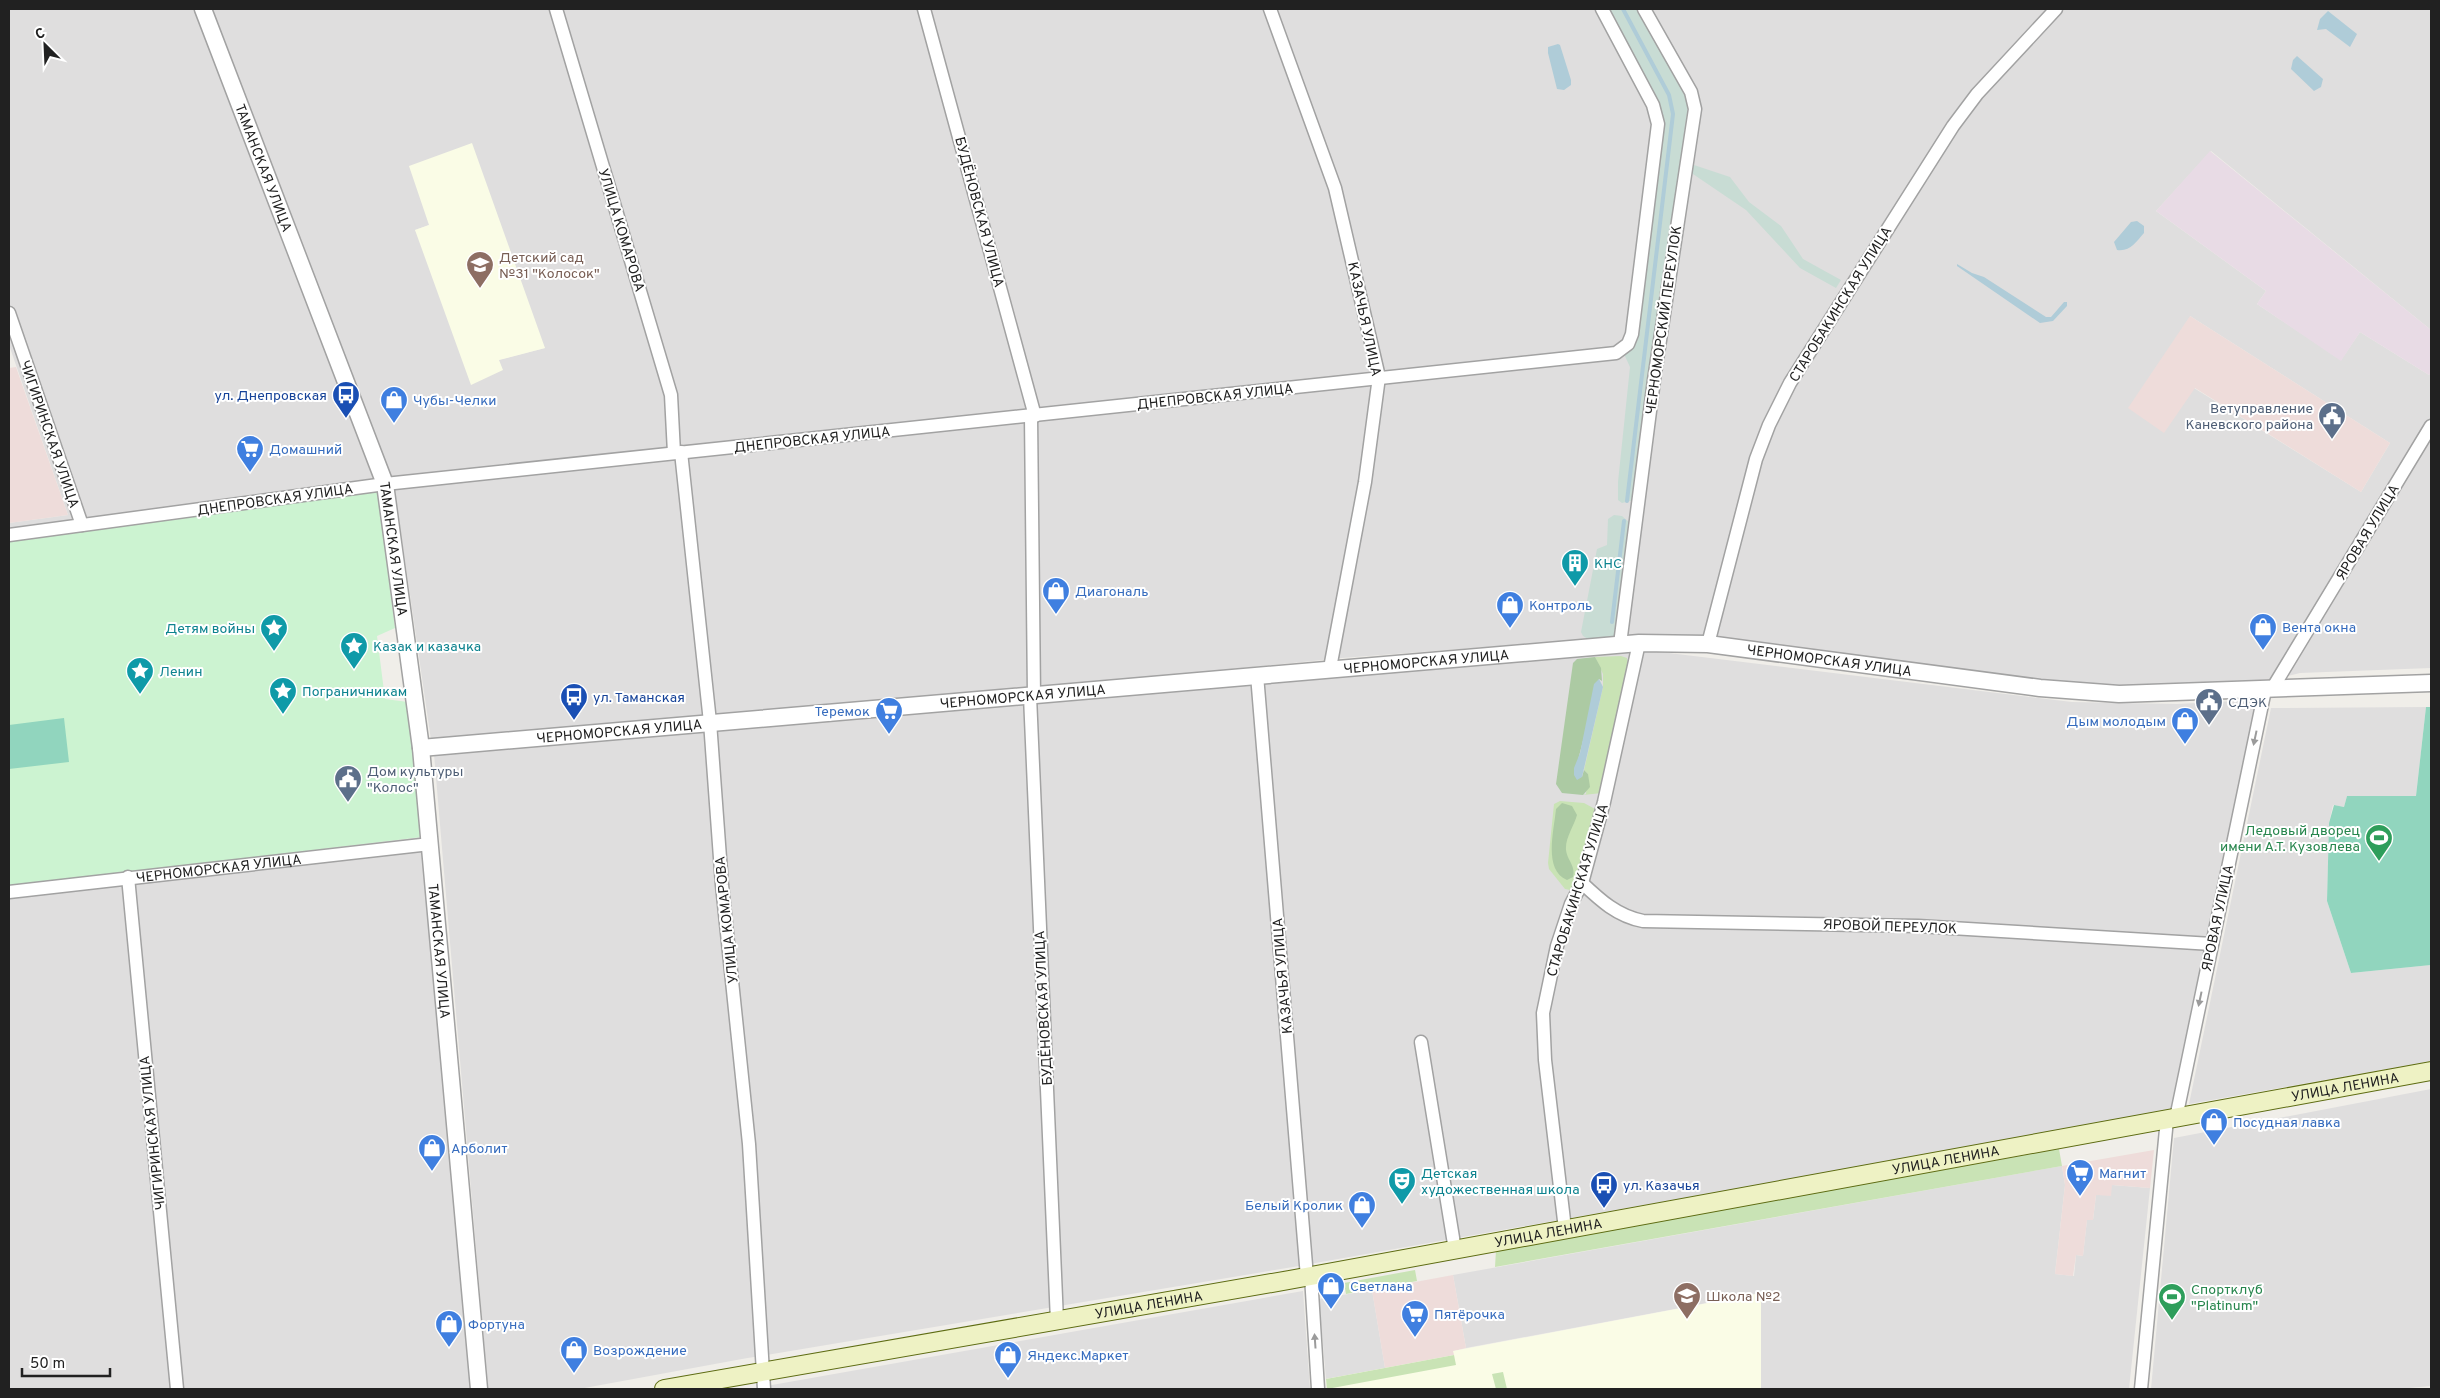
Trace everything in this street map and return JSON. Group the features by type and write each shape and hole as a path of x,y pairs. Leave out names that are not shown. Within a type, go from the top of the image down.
{"main road":[{"name":"УЛИЦА ЛЕНИНА","path":"664,1389 1455,1250 2431,1071"}],"street":[{"name":"ТАМАНСКАЯ УЛИЦА","path":"203,9 385,484 421,748 479,1389"},
{"name":"УЛИЦА КОМАРОВА","path":"556,9 671,395 710,722 722,884 749,1144 764,1389"},
{"name":"БУДЁНОВСКАЯ УЛИЦА","path":"924,9 1033,416 1032,696 1057,1321"},
{"name":"КАЗАЧЬЯ УЛИЦА","path":"1270,9 1335,188 1379,377 1365,482 1330,668"},
{"name":"ДНЕПРОВСКАЯ УЛИЦА","path":"9,535 385,484 1616,353 1628,344 1632,334 1658,124 1653,105 1602,9"},
{"name":"ЧЕРНОМОРСКИЙ ПЕРЕУЛОК","path":"1620,644 1654,380 1695,109 1691,92 1644,9"},
{"name":"СТАРОБАКИНСКАЯ УЛИЦА","path":"1708,644 1756,459 1769,425 1790,383 1953,126 1977,94 2056,9"},
{"name":"ЧИГИРИНСКАЯ УЛИЦА","path":"9,314 82,525"},
{"name":"ЯРОВАЯ УЛИЦА","path":"2141,1389 2172,1118 2268,690 2431,426"},
{"name":"ЧЕРНОМОРСКАЯ УЛИЦА","path":"421,748 1032,696 1330,668 1639,643 1708,644 2060,690 2147,694 2431,683"},
{"name":"СТАРОБАКИНСКАЯ УЛИЦА","path":"1566,1229 1545,1060 1543,1013 1557,946 1571,904 1582,882 1604,802 1639,643"},
{"name":"КАЗАЧЬЯ УЛИЦА","path":"1257,675 1318,1389"},
{"name":"ЧЕРНОМОРСКАЯ УЛИЦА","path":"9,892 430,844"},
{"name":"ЧИГИРИНСКАЯ УЛИЦА","path":"128,877 177,1389"},
{"name":"ЯРОВОЙ ПЕРЕУЛОК","path":"1582,882 1607,906 1632,919 1643,922 1918,926 2212,944"},
{"path":"1421,1042 1455,1250"}],"shaded area":[{"path":"9,9 195,9 377,489 9,539 9,523 68,515 9,345"},
{"path":"211,9 2431,9 2431,330 2211,151 2156,211 2266,291 2257,304 2341,360 2360,332 2429,375 2431,372 2431,668 2300,673 2260,683 2120,686 2042,681 1617,637 1342,658 1041,688 689,716 431,740 395,491","holes":["429,225 545,348 498,360 502,370 415,230","2190,316 2390,443 2361,492 2194,388"]},
{"path":"1607,9 1638,9 1681,86 1688,105 1634,500 1622,503 1618,500 1618,482 1630,367 1624,354 1662,124"},
{"name":"Детский сад №31 \"Колосок\"","path":"472,143 545,348 499,360 503,370 471,385 415,230 429,225 409,166"},
{"path":"2210,151 2431,330 2431,372 2429,375 2360,332 2341,361 2257,304 2266,291 2156,211"},
{"path":"1691,164 1730,177 1749,202 1781,226 1803,259 1841,280 1836,288 1800,268 1746,210 1690,172"},
{"path":"2190,316 2390,443 2361,492 2195,388 2164,433 2128,408"},
{"path":"16,367 68,515 9,523 9,368"},
{"path":"1614,515 1622,516 1630,523 1617,637 1588,639 1581,632 1597,549 1607,545 1608,519"},
{"path":"1628,650 1669,653 2072,702 2177,704 2256,700 2170,1112 1293,1267 742,1359 579,1389 488,1389 434,754"},
{"path":"2426,707 2416,796 2347,796 2344,807 2333,805 2329,823 2327,901 2351,973 2431,965 2431,1061 2189,1104 2271,708"},
{"path":"422,837 470,1389 9,1389 9,887"},
{"path":"2431,1089 2431,1386 2398,1389 2151,1389 2174,1138"},
{"path":"2154,1150 2150,1188 2112,1185 2111,1196 2096,1195 2093,1220 2087,1220 2083,1256 2076,1255 2073,1276 2055,1274 2065,1185 2062,1166"},
{"path":"2062,1166 2065,1185 2055,1274 2074,1276 2076,1255 2083,1256 2087,1220 2093,1220 2096,1195 2112,1185 2150,1188 2129,1389 1761,1389 1760,1293 1466,1348 1453,1275"},
{"path":"1453,1275 1466,1348 1454,1351 1454,1355 1385,1368 1372,1290"},
{"path":"1372,1290 1385,1368 1326,1379 1319,1299"},
{"path":"1303,1291 1310,1389 750,1389"},
{"name":"Школа №2","path":"1761,1293 1761,1389 1327,1389 1326,1379 1454,1355 1453,1351"}],"green space":[{"path":"377,489 395,628 377,636 385,699 408,702 422,837 9,887 9,539"},
{"path":"1621,656 1627,658 1628,663 1602,793 1583,795 1586,794 1588,774 1584,770 1603,687 1603,674 1595,657"},
{"path":"1595,657 1601,668 1602,681 1599,679 1578,760 1582,777 1584,770 1588,774 1590,787 1583,795 1562,793 1556,784 1573,663 1577,659"},
{"name":"Ледовый дворец имени А.Т. Кузовлева","path":"2426,707 2431,707 2431,965 2351,973 2327,901 2329,823 2334,805 2344,807 2347,796 2416,796"},
{"path":"64,718 69,762 9,769 9,725"},
{"path":"1560,801 1584,803 1595,809 1578,878 1570,890 1565,889 1549,869 1548,863 1554,804"},
{"path":"1562,803 1572,806 1577,815 1566,846 1574,873 1573,877 1567,880 1555,868 1552,859 1552,838 1556,809"},
{"path":"2059,1149 2062,1166 1495,1267 1496,1250"},
{"path":"1415,1270 1417,1281 1346,1294 1344,1283"},
{"path":"1454,1355 1456,1365 1327,1389 1326,1379"},
{"path":"1503,1372 1507,1389 1496,1389 1492,1374"}],"water":[{"path":"2328,11 2357,34 2350,47 2326,29 2317,30 2320,19"},
{"path":"1560,45 1571,80 1571,85 1564,90 1557,89 1548,53 1548,47"},
{"path":"2297,56 2323,79 2321,87 2314,91 2291,69 2293,60"},
{"path":"2137,221 2144,226 2144,233 2129,248 2117,250 2114,242 2131,222"},
{"path":"1957,264 1972,273 1984,277 2046,317 2051,317 2064,302 2067,302 2067,306 2053,321 2040,323 1957,266"},
{"path":"1599,679 1603,687 1582,777 1577,780 1574,775 1574,768 1580,753 1594,684"}],"waterway":[{"path":"1623,9 1669,95 1673,114 1627,501"},
{"path":"1612,622 1624,521"}],"place":[{"name":"Детский сад №31 \"Колосок\"","path":"480,289"},
{"name":"ул. Днепровская","path":"346,419"},
{"name":"Чубы-Челки","path":"394,424"},
{"name":"Ветуправление Каневского района","path":"2332,440"},
{"name":"Домашний","path":"250,473"},
{"name":"КНС","path":"1575,587"},
{"name":"Диагональ","path":"1056,615"},
{"name":"Контроль","path":"1510,629"},
{"name":"Вента окна","path":"2263,651"},
{"name":"Детям войны","path":"274,652"},
{"name":"Казак и казачка","path":"354,670"},
{"name":"Ленин","path":"140,695"},
{"name":"Пограничникам","path":"283,715"},
{"name":"ул. Таманская","path":"574,721"},
{"name":"СДЭК","path":"2209,726"},
{"name":"Теремок","path":"889,735"},
{"name":"Дым молодым","path":"2185,745"},
{"name":"Дом культуры \"Колос\"","path":"348,803"},
{"name":"Ледовый дворец имени А.Т. Кузовлева","path":"2379,862"},
{"name":"Посудная лавка","path":"2214,1146"},
{"name":"Арболит","path":"432,1172"},
{"name":"Магнит","path":"2080,1197"},
{"name":"Детская художественная школа","path":"1402,1205"},
{"name":"ул. Казачья","path":"1604,1209"},
{"name":"Белый Кролик","path":"1362,1229"},
{"name":"Светлана","path":"1331,1310"},
{"name":"Школа №2","path":"1687,1320"},
{"name":"Спортклуб \"Platinum\"","path":"2172,1321"},
{"name":"Пятёрочка","path":"1415,1338"},
{"name":"Фортуна","path":"449,1348"},
{"name":"Возрождение","path":"574,1374"},
{"name":"Яндекс.Маркет","path":"1008,1379"}]}
